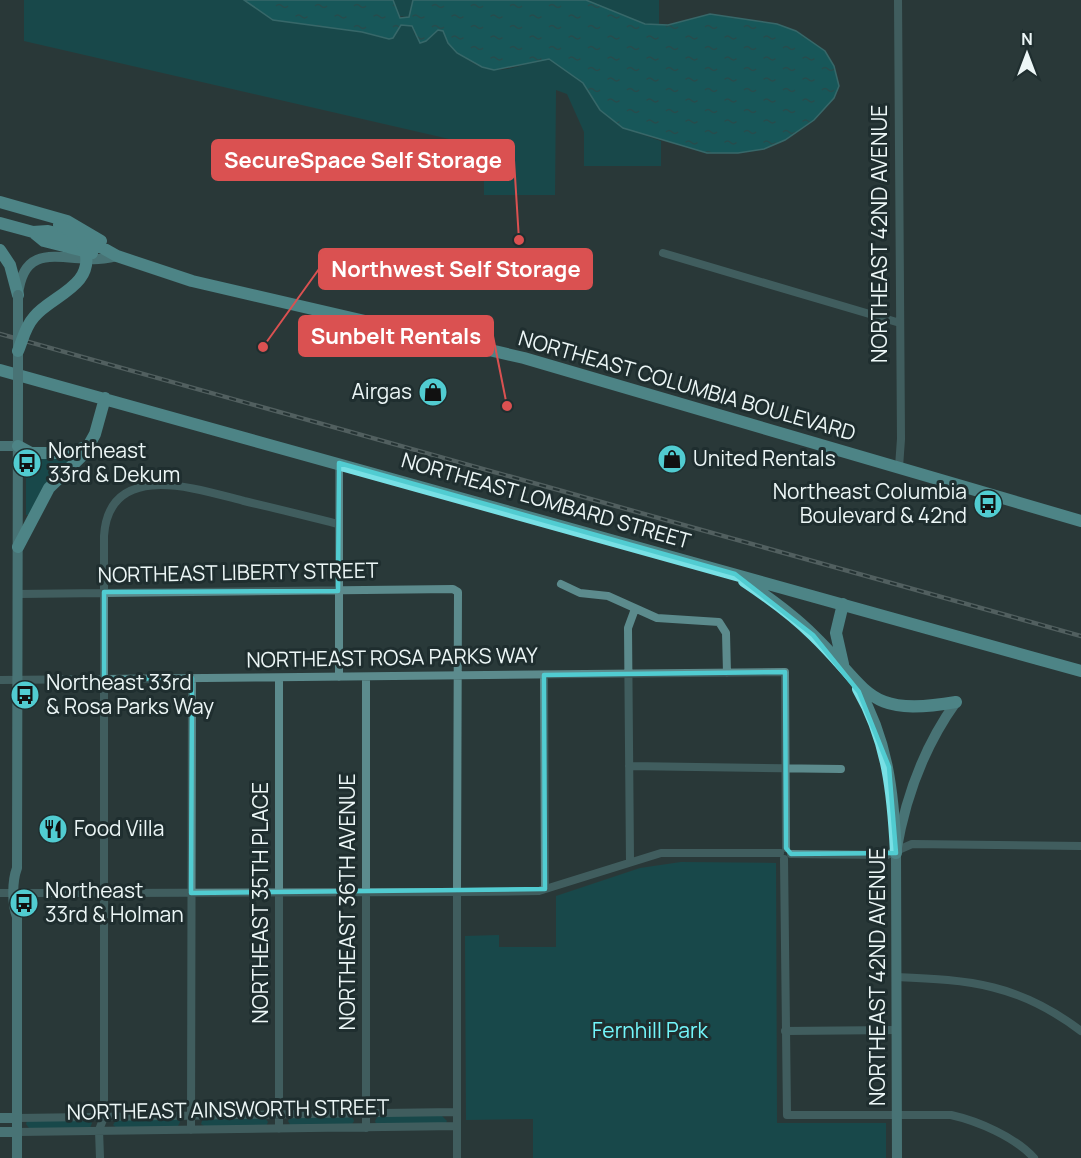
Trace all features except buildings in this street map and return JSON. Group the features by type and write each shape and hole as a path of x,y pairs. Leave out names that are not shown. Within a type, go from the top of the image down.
{"main road":[{"path":"0,202 57,217 80,226 117,256"},
{"path":"0,209 69,230 82,244 86,261 82,276 74,286 34,316 18,351"},
{"name":"NORTHEAST COLUMBIA BOULEVARD","path":"0,223 33,232 44,241 89,253 105,251 192,281 521,357 1081,521"},
{"path":"0,250 10,265 18,295 17,868 14,876 18,893 16,1158"},
{"path":"18,295 26,268 35,260 46,256 89,259 117,256"},
{"name":"NORTHEAST LOMBARD STREET","path":"0,370 1081,671"},
{"path":"18,547 43,497 84,454 95,434 105,398"},
{"path":"0,446 18,446 31,453 68,453 86,447"},
{"path":"735,574 813,635 867,693 894,705 924,707 956,702"},
{"path":"843,604 837,627 836,644 842,663 870,713 889,767 896,853"},
{"name":"NORTHEAST 42ND AVENUE","path":"897,1158 896,853 900,829 919,766 933,736 956,702"},
{"name":"NORTHEAST AINSWORTH STREET","path":"0,1118 17,1118"},
{"name":"NORTHEAST AINSWORTH STREET","path":"0,1132 17,1132"}],"street":[{"name":"NORTHEAST 42ND AVENUE","path":"898,0 899,467"},
{"path":"663,253 900,323"},
{"path":"339,463 339,677"},
{"path":"100,1158 99,1130 104,1117 106,520 120,500 142,487 160,484 187,487 338,524"},
{"path":"561,584 580,593 608,596 635,609 665,619 719,622 726,633 727,673"},
{"name":"NORTHEAST LIBERTY STREET","path":"18,594 453,589 458,592 457,676"},
{"path":"630,861 629,621 635,609"},
{"name":"NORTHEAST ROSA PARKS WAY","path":"0,680 785,672 785,768"},
{"path":"544,675 545,889"},
{"path":"457,676 457,1158"},
{"name":"NORTHEAST 36TH AVENUE","path":"366,677 366,1128"},
{"path":"191,1130 192,678"},
{"name":"NORTHEAST 35TH PLACE","path":"279,678 279,1129"},
{"path":"629,766 841,769"},
{"path":"785,768 787,1114 940,1114 961,1117 1017,1143 1034,1158"},
{"path":"0,893 528,892 545,889 630,861 671,852 887,855 912,844 1081,846"},
{"path":"896,977 962,980 1000,988 1047,1009 1081,1031"},
{"path":"785,1031 896,1030"},
{"name":"NORTHEAST AINSWORTH STREET","path":"17,1118 457,1112"},
{"name":"NORTHEAST AINSWORTH STREET","path":"17,1132 457,1126"}],"highlighted area":[{"path":"339,463 735,574 813,635 859,692 889,767 896,853 791,854 786,848 785,672 544,675 545,889 191,893 192,678 104,679 104,592 338,591"}],"green space":[{"path":"24,0 244,0 273,20 362,32 389,39 401,25 412,26 415,35 432,36 438,30 443,31 463,56 489,69 512,68 549,59 583,83 600,110 623,128 661,141 661,166 584,166 584,132 567,94 556,90 555,195 484,195 484,147 24,41"},
{"path":"393,0 413,0 409,17 398,16"},
{"path":"586,0 659,0 659,24 644,24"},
{"path":"79,452 29,515 26,515 26,459"},
{"name":"Fernhill Park","path":"681,862 776,863 777,1123 886,1123 886,1158 533,1158 533,1119 466,1120 465,936 499,935 499,947 556,947 556,896 640,868"},
{"path":"352,1116 354,1121 351,1126 291,1126 288,1121 291,1117"},
{"path":"378,1116 442,1116 447,1121 445,1124 376,1124"},
{"path":"203,1118 265,1118 268,1122 266,1126 204,1126 201,1124"},
{"path":"90,1119 92,1123 90,1128 29,1128 26,1124 27,1121"},
{"path":"178,1119 180,1122 178,1126 117,1128 113,1125 116,1120"}],"water":[{"path":"244,0 393,0 400,18 409,17 413,0 586,0 645,24 668,25 710,14 777,24 796,31 825,51 834,66 839,86 834,98 814,120 785,140 764,149 738,153 707,153 623,128 600,110 583,83 549,59 494,70 482,67 457,53 448,43 443,31 438,30 426,41 420,43 412,26 401,25 393,38 389,39 362,32 273,20"}],"railway":[{"path":"0,334 1081,636"}],"place":[{"name":"SecureSpace Self Storage","path":"519,240"},
{"name":"Northwest Self Storage","path":"263,347"},
{"name":"Airgas","path":"433,392"},
{"name":"Sunbelt Rentals","path":"507,406"},
{"name":"United Rentals","path":"672,459"},
{"name":"Northeast 33rd & Dekum","path":"27,463"},
{"name":"Northeast Columbia Boulevard & 42nd","path":"988,504"},
{"name":"Northeast 33rd & Rosa Parks Way","path":"25,695"},
{"name":"Food Villa","path":"53,829"},
{"name":"Northeast 33rd & Holman","path":"24,903"}]}
